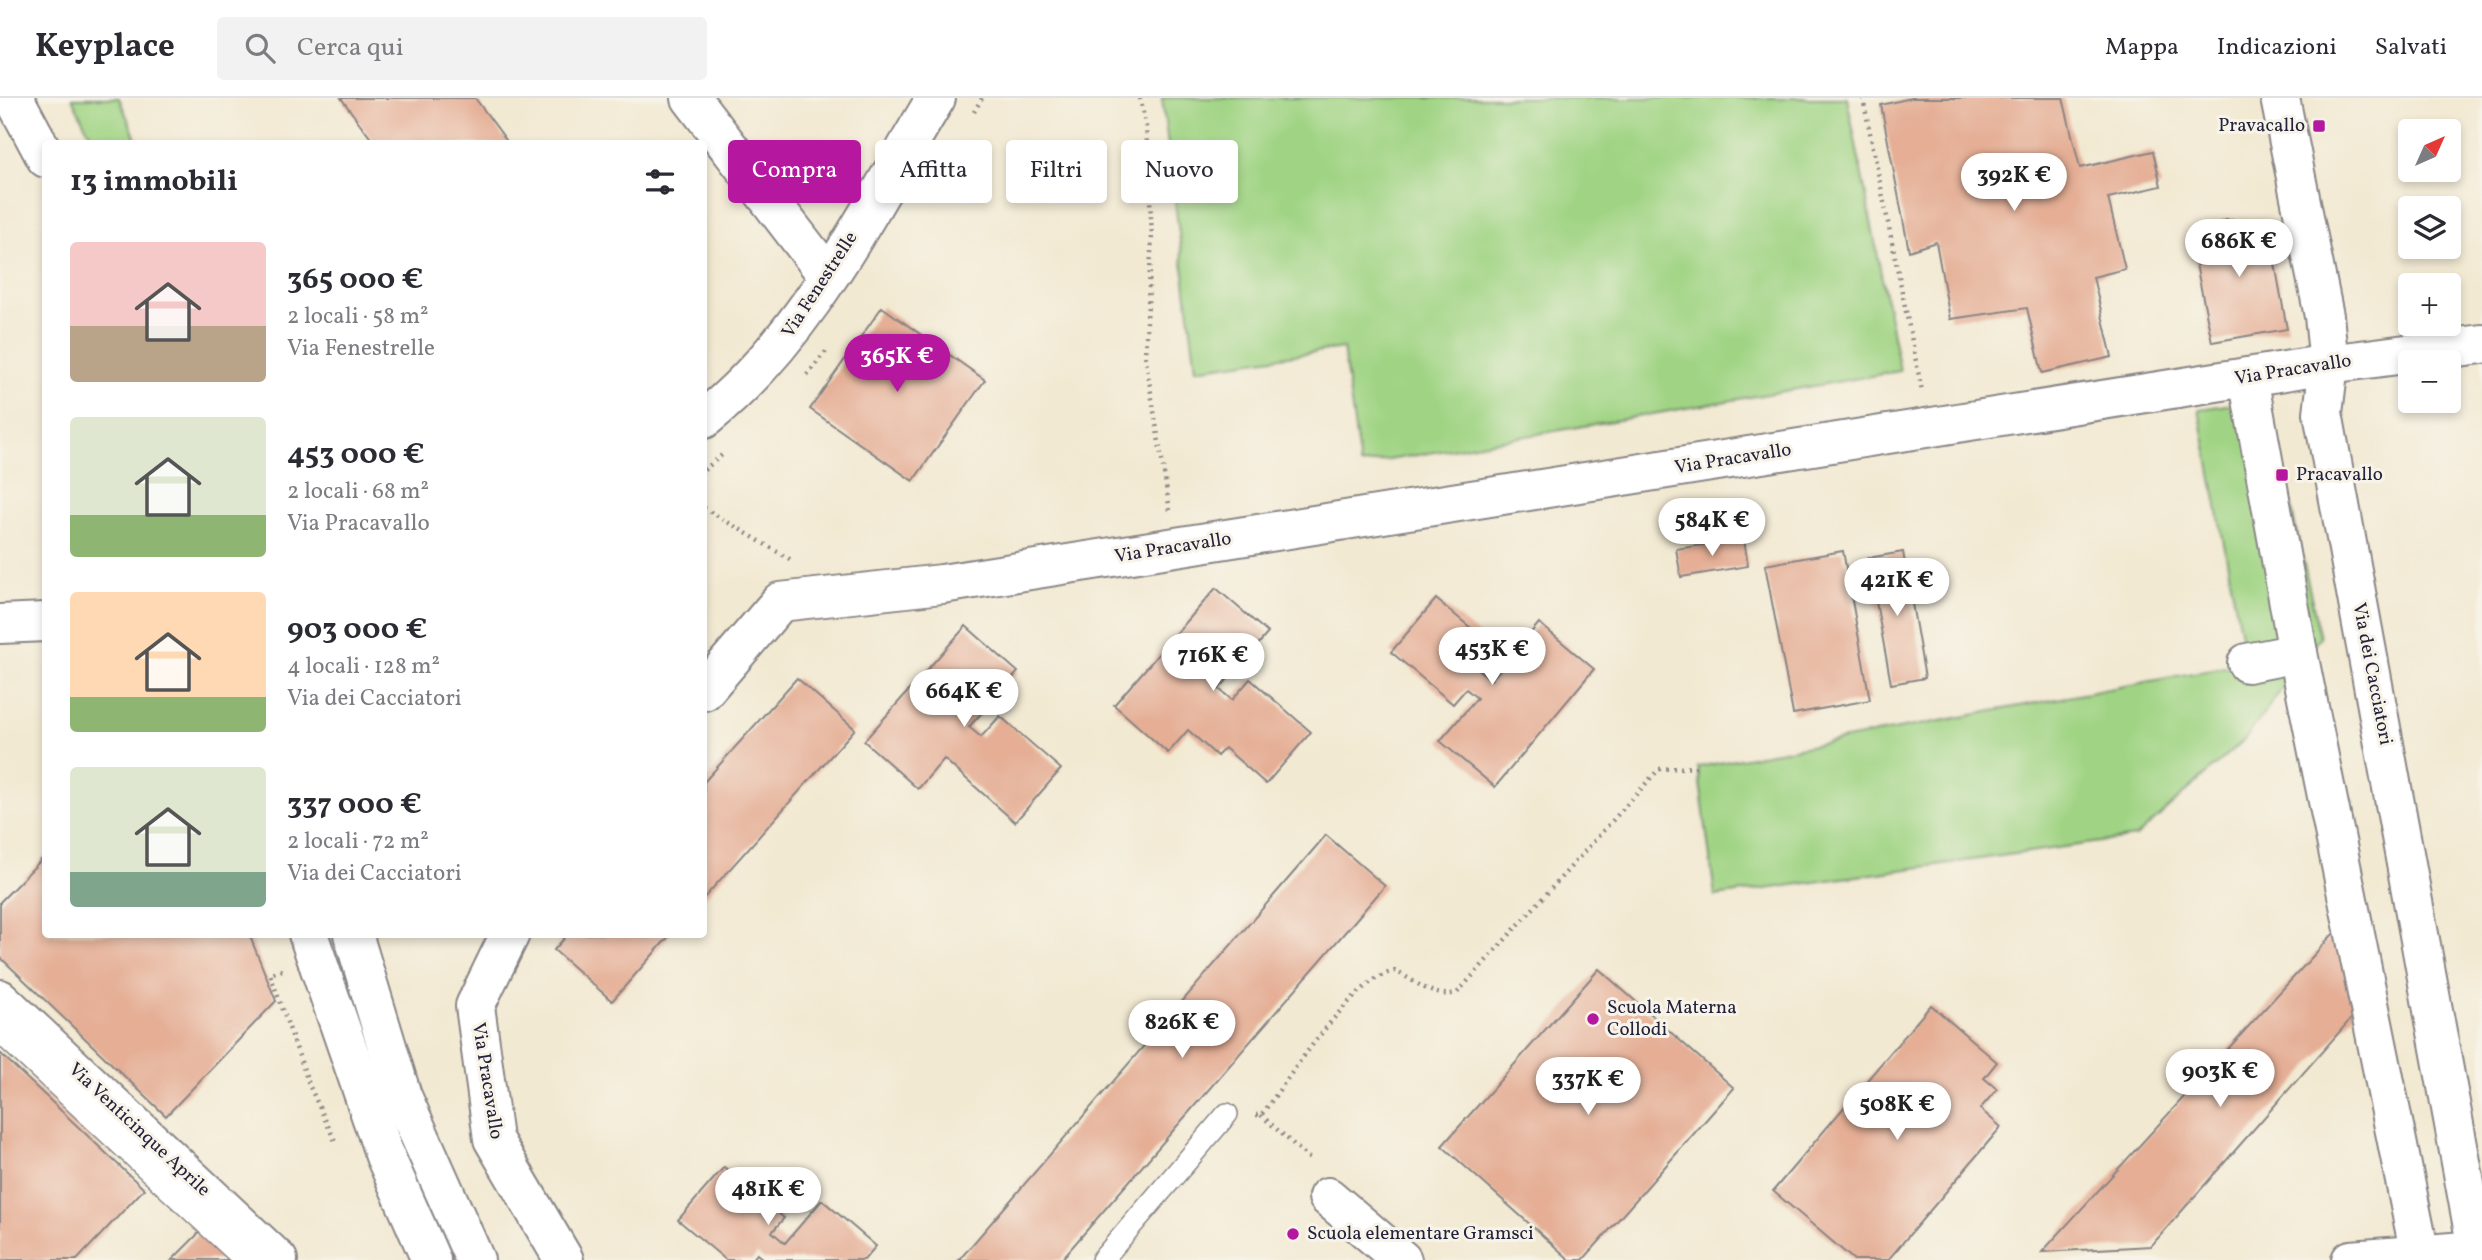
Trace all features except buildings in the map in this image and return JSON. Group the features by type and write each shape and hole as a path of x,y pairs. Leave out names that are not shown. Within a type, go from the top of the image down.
{"street":[{"path":"14,98 42,150"},
{"path":"691,98 828,276"},
{"name":"Via Fenestrelle","path":"707,417 740,390 787,338 828,276 936,98"},
{"name":"Via dei Cacciatori","path":"2280,98 2324,316 2329,364 2323,414 2478,1255 2420,1255 2351,1260"},
{"name":"Via Pracavallo","path":"847,594 942,584 1930,430 2329,364 2482,344"},
{"path":"2248,377 2298,653 2420,1255"},
{"path":"707,687 780,602 847,594"},
{"path":"0,624 42,622"},
{"path":"2246,663 2298,653"},
{"path":"309,938 385,1156 431,1260"},
{"path":"354,938 402,1096 475,1260"},
{"name":"Via Pracavallo","path":"508,938 475,1006 492,1139 564,1260"},
{"name":"Via Venticinque Aprile","path":"0,999 278,1260"},
{"path":"1328,1197 1402,1260"}],"lane":[{"path":"0,1032 245,1260"},
{"path":"1102,1260 1227,1114"}],"path":[{"path":"1140,98 1146,127 1152,236 1145,355 1170,512"},
{"path":"1863,98 1930,430"},
{"path":"707,510 847,594"},
{"path":"1227,1114 1261,1115 1347,1004 1370,980 1383,973 1395,971 1430,992 1446,996 1457,993 1659,769 1698,767"}],"green space":[{"path":"72,98 119,98 137,140 93,140"},
{"path":"1162,98 1847,98 1900,371 1360,465 1343,348 1196,369 1175,203 1238,203 1238,140 1167,140"},
{"path":"2267,399 2320,637 2245,739 2136,837 1715,896 1698,767 2246,663 2199,409"}],"place":[{"name":"Pravacallo","path":"2319,126"},
{"name":"Pracavallo","path":"2282,475"},
{"name":"Scuola Materna Collodi","path":"1593,1019"},
{"name":"Scuola elementare Gramsci","path":"1293,1234"}]}
